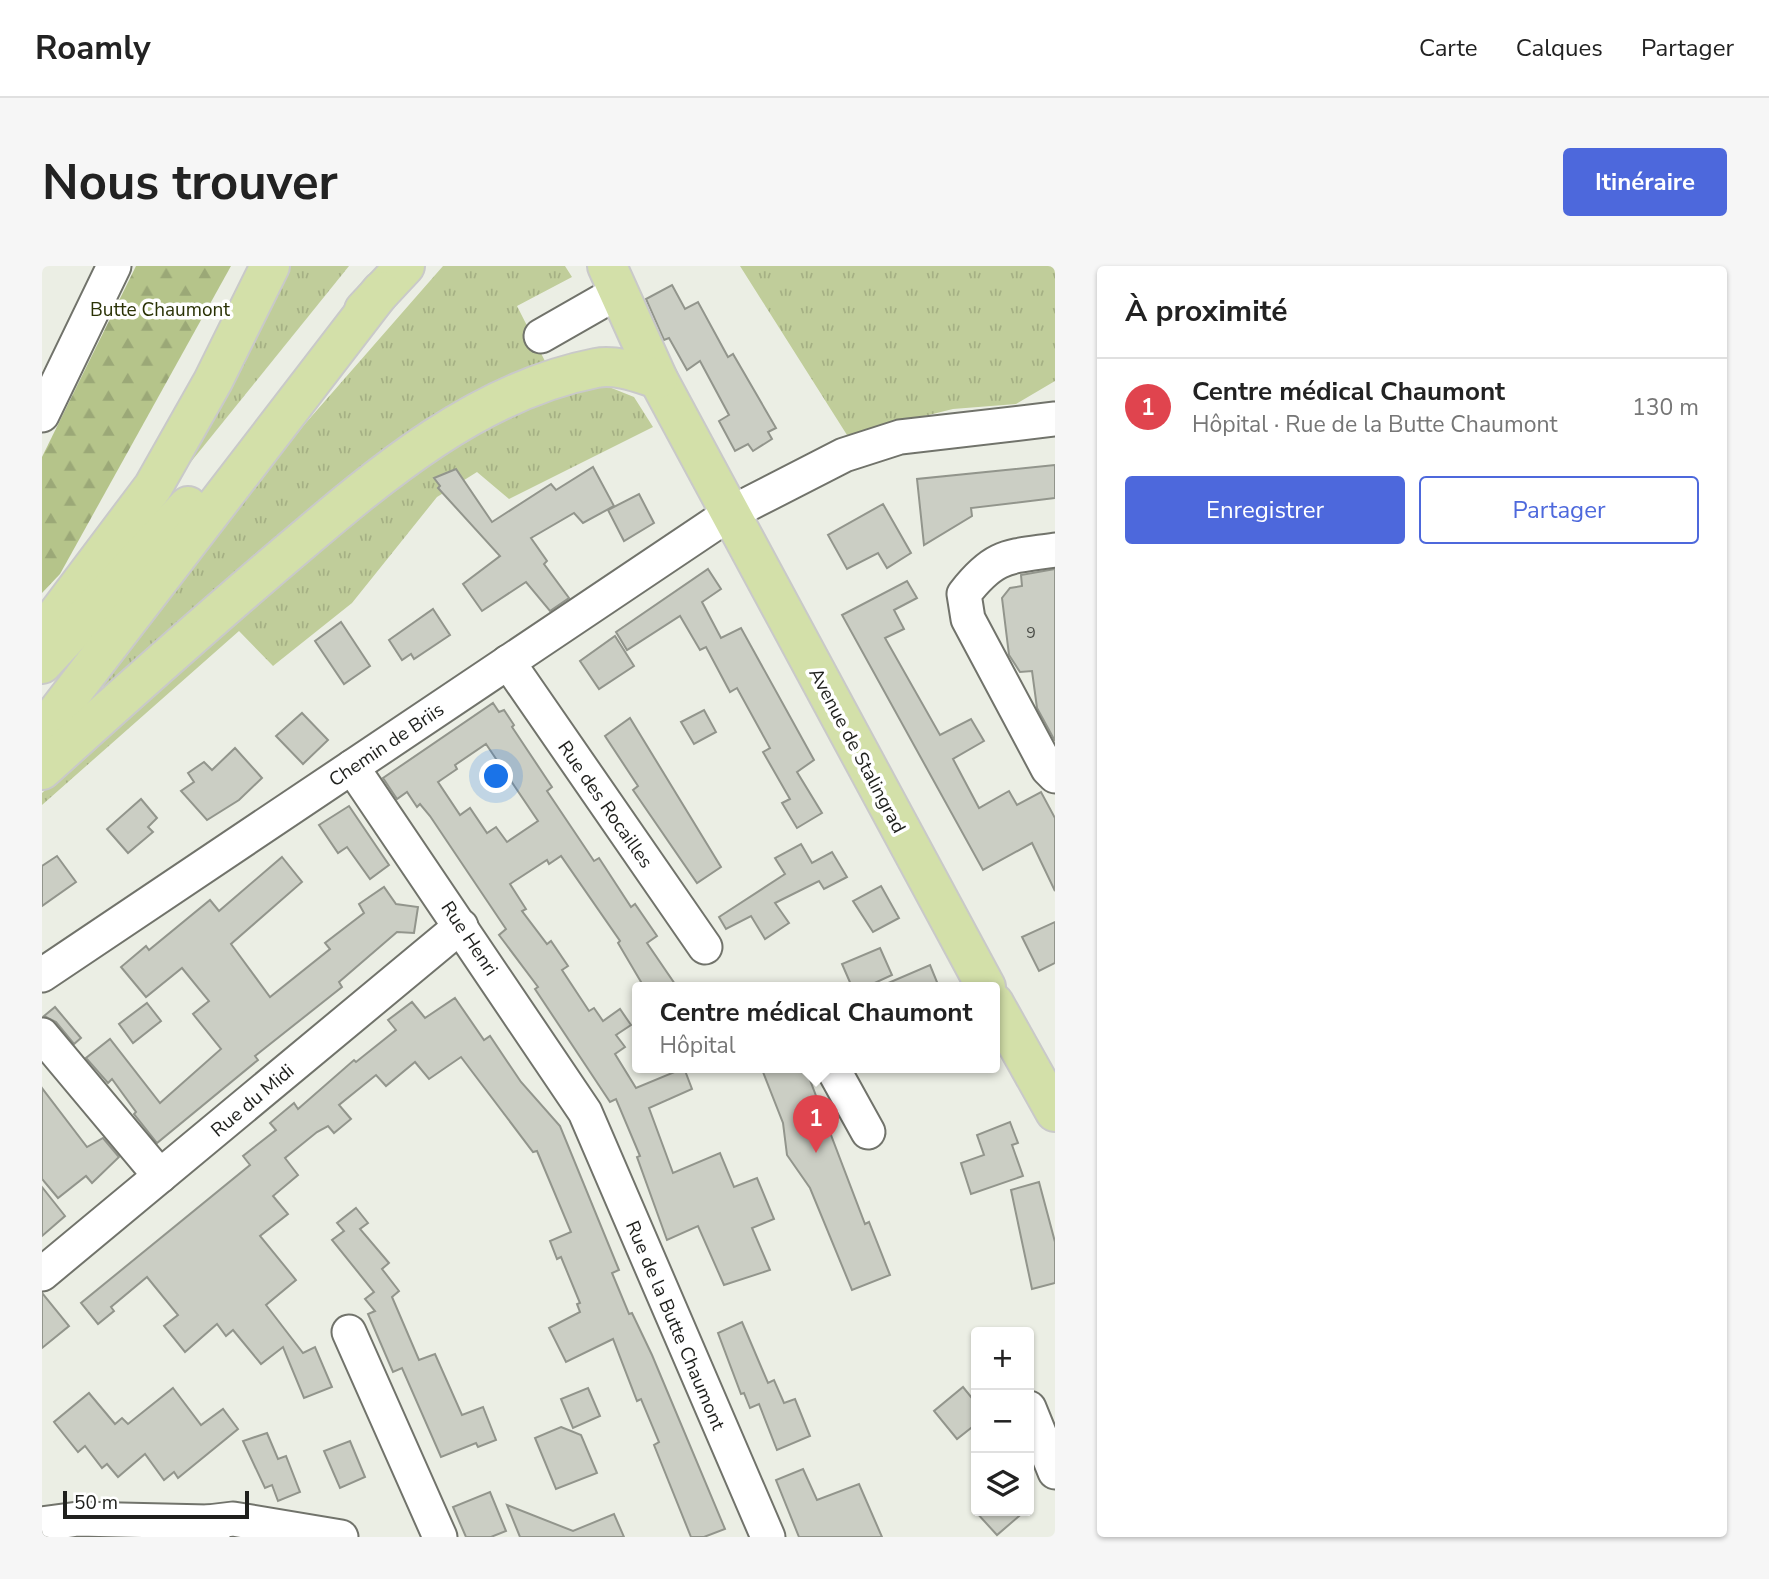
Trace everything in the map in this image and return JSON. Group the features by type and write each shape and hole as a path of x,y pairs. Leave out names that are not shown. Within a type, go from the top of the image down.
{"main road":[{"path":"42,635 153,487 213,381 270,266"},
{"name":"Avenue de Stalingrad","path":"584,266 605,283 982,982"},
{"path":"42,664 67,641 393,279"},
{"path":"42,732 393,279"},
{"path":"42,770 169,654 340,509 449,428 534,387 598,368 627,369 658,379"},
{"path":"1000,1012 1055,1112"}],"street":[{"path":"42,415 114,266"},
{"path":"541,336 605,283"},
{"name":"Chemin de Briis","path":"42,975 729,514 844,455 900,437 1055,419"},
{"path":"1055,550 1002,558 982,571 964,594 968,619 1048,769 1055,776"},
{"name":"Rue des Rocailles","path":"508,662 705,947"},
{"name":"Rue Henri","path":"352,767 585,1112"},
{"name":"Rue du Midi","path":"42,1275 461,926"},
{"path":"42,1035 160,1176"},
{"path":"835,1073 867,1132"},
{"name":"Rue de la Butte Chaumont","path":"585,1112 768,1537"},
{"path":"349,1332 440,1537"},
{"path":"1034,1420 1055,1472"},
{"path":"42,1524 78,1519 109,1528 210,1530 233,1519 341,1537"}],"green space":[{"name":"Butte Chaumont","path":"136,266 231,266 60,574 42,593 42,457"},
{"path":"279,266 349,266 169,489"},
{"path":"443,266 565,266 572,277 517,306 550,371 299,520 103,688 108,670 304,425"},
{"path":"740,266 1055,266 1055,381 1016,404 953,409 847,435"},
{"path":"604,385 634,397 653,427 509,499 477,472 437,497 352,603 273,666 239,631 42,805 42,793 241,612 440,447 549,397"}],"building":[{"path":"672,285 685,309 698,302 728,357 733,354 776,428 768,432 772,439 753,451 748,444 735,451 719,421 729,415 700,361 687,370 669,338 664,340 646,299"},
{"path":"1055,465 1055,498 971,508 972,516 924,545 917,479"},
{"path":"593,467 614,506 583,523 574,513 531,538 547,561 544,564 569,598 550,611 526,582 482,611 463,584 500,556 438,488 440,486 434,478 456,469 492,522 551,484 556,490"},
{"path":"639,494 654,523 624,541 608,510"},
{"path":"883,504 911,553 887,568 878,553 847,569 828,535"},
{"path":"708,569 721,589 702,602 721,638 741,628 814,760 797,772 822,813 797,828 782,803 790,799 763,752 770,748 737,688 730,692 706,647 700,650 680,616 627,650 616,632"},
{"path":"1055,569 1055,741 1037,708 1032,671 1020,672 1009,655 1002,598 1010,588 1022,586 1021,575"},
{"path":"907,581 917,598 894,610 904,629 885,638 940,735 971,719 984,741 953,759 979,808 1009,791 1017,805 1041,792 1055,818 1055,891 1032,843 983,870 842,615"},
{"path":"433,609 450,635 414,659 411,654 402,660 389,640"},
{"path":"341,622 370,666 344,684 315,641"},
{"path":"615,636 634,666 599,689 580,661"},
{"path":"493,703 499,712 504,710 514,725 512,727 552,787 547,791 594,861 599,858 631,907 635,904 657,936 647,943 674,982 641,982 618,943 620,941 561,856 549,864 547,860 510,884 526,909 522,911 547,944 551,941 568,966 562,970 589,1011 594,1008 603,1021 620,1009 631,1025 616,1035 625,1047 615,1054 636,1088 672,1073 686,1073 692,1089 649,1108 673,1173 720,1153 734,1187 757,1178 774,1219 752,1228 770,1270 724,1285 698,1226 667,1240 637,1157 640,1156 616,1099 610,1102 535,989 538,987 499,935 506,929 430,816 420,804 417,807 407,792 397,799 383,778","holes":["486,744 538,821 507,842 496,827 487,833 470,808 460,815 438,782 457,769 455,765"]},
{"path":"704,710 716,732 694,744 681,722"},
{"path":"302,713 328,740 303,764 276,736"},
{"path":"630,718 721,867 697,883 633,790 638,786 605,736"},
{"path":"235,748 262,778 239,800 207,820 181,791 194,782 188,773 204,762 212,770"},
{"path":"141,799 157,818 148,827 153,832 128,853 107,829"},
{"path":"349,806 389,865 370,879 347,847 338,853 319,825"},
{"path":"801,844 812,863 832,852 847,877 824,889 819,881 775,903 789,923 765,939 751,916 726,929 719,917 785,874 775,858"},
{"path":"57,856 76,882 42,906 42,866"},
{"path":"282,857 302,882 231,944 270,997 330,949 325,943 364,913 359,904 384,887 396,904 418,907 414,933 397,932 339,982 342,987 255,1056 258,1060 157,1143 134,1114 136,1112 112,1079 108,1083 86,1058 110,1039 160,1103 221,1049 193,1014 209,1001 182,968 146,997 121,967 146,946 149,950 210,900 219,911"},
{"path":"881,886 899,918 873,932 853,901"},
{"path":"1055,922 1055,963 1039,971 1022,937"},
{"path":"880,948 892,975 877,982 850,982 842,964"},
{"path":"930,965 937,982 891,982"},
{"path":"455,998 484,1040 490,1036 521,1082 560,1126 619,1270 612,1273 629,1314 632,1313 652,1355 725,1529 704,1537 691,1537 654,1445 659,1442 641,1399 637,1401 613,1339 566,1362 549,1328 580,1312 577,1304 580,1303 561,1257 557,1259 550,1241 571,1232 537,1151 533,1152 461,1057 429,1079 415,1062 386,1086 376,1075 339,1105 351,1119 334,1133 328,1126 317,1132 285,1158 298,1175 273,1196 288,1214 260,1236 296,1280 266,1305 303,1353 315,1347 332,1387 304,1398 283,1347 261,1364 233,1330 226,1336 217,1324 185,1352 164,1326 178,1315 147,1277 111,1307 114,1311 98,1324 81,1303 250,1165 243,1156 276,1130 270,1123 294,1103 298,1109 354,1060 356,1062 396,1030 388,1020 412,1002 425,1018"},
{"path":"147,1003 161,1021 133,1043 119,1024"},
{"path":"55,1007 81,1038 74,1044 56,1022 44,1016"},
{"path":"763,1073 807,1073 865,1224 869,1222 890,1275 852,1290 810,1188 787,1155 783,1123"},
{"path":"42,1088 87,1147 103,1138 119,1157 92,1183 86,1176 58,1198 42,1179"},
{"path":"1010,1122 1018,1143 1012,1145 1023,1176 971,1194 961,1163 984,1155 977,1135"},
{"path":"1039,1182 1055,1242 1055,1283 1032,1289 1011,1190"},
{"path":"42,1187 65,1216 42,1236"},
{"path":"356,1208 368,1223 360,1229 389,1263 382,1269 399,1291 392,1297 419,1360 435,1354 462,1415 483,1407 496,1440 478,1447 476,1443 441,1457 402,1368 393,1372 368,1314 375,1311 365,1299 374,1292 332,1240 344,1231 337,1223"},
{"path":"42,1293 69,1326 42,1348"},
{"path":"742,1322 768,1383 774,1380 784,1403 795,1399 810,1436 777,1450 759,1404 750,1408 744,1393 741,1394 718,1333"},
{"path":"963,1387 971,1397 971,1428 957,1439 934,1411"},
{"path":"173,1388 201,1425 223,1409 238,1429 178,1478 174,1472 164,1480 145,1454 118,1477 107,1464 102,1468 85,1446 78,1452 54,1422 89,1393 115,1424 122,1418 128,1424"},
{"path":"588,1388 600,1416 573,1428 561,1399"},
{"path":"561,1427 581,1435 597,1473 556,1489 535,1438"},
{"path":"267,1433 278,1459 286,1456 300,1492 278,1501 272,1485 265,1488 243,1441"},
{"path":"350,1441 365,1477 340,1488 324,1451"},
{"path":"803,1469 817,1500 859,1484 882,1537 799,1537 776,1480"},
{"path":"490,1492 506,1531 491,1537 466,1537 453,1507"},
{"path":"507,1505 573,1531 614,1514 624,1537 520,1537"},
{"path":"980,1516 1019,1516 997,1535"}],"place":[{"name":"Centre médical Chaumont","path":"816,1153"}]}
